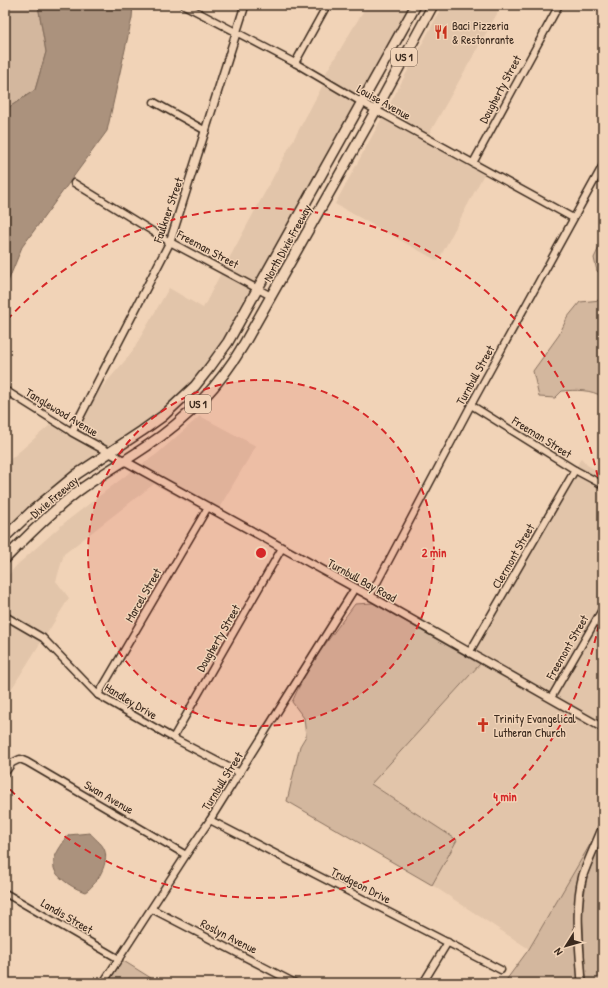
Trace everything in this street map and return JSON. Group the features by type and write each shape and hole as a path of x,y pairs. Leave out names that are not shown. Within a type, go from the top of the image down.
{"main road":[{"name":"North Dixie Freeway","path":"109,453 152,424 174,406 195,386 228,342 416,5"},
{"name":"North Dixie Freeway","path":"124,461 176,424 206,396 241,348 376,110 433,5"},
{"name":"Dixie Freeway","path":"5,537 48,497 77,474 109,453"},
{"name":"Dixie Freeway","path":"5,559 26,537 64,503 97,478 124,461"}],"street":[{"name":"Louise Avenue","path":"184,5 295,63 362,103 573,218"},
{"name":"Faulkner Street","path":"72,432 170,242 245,5"},
{"path":"295,63 327,5"},
{"name":"Dougherty Street","path":"473,163 559,5"},
{"path":"154,102 206,131"},
{"name":"Turnbull Street","path":"370,596 471,405 603,165"},
{"name":"Freeman Street","path":"74,183 170,242 271,296"},
{"name":"Tanglewood Avenue","path":"5,390 72,432 109,453"},
{"name":"Freeman Street","path":"471,405 603,486"},
{"name":"Turnbull Bay Road","path":"109,453 370,596 603,728"},
{"name":"Clermont Street","path":"469,653 575,470"},
{"name":"Marcel Street","path":"98,695 208,507"},
{"name":"Dougherty Street","path":"173,738 282,548"},
{"name":"Turnbull Street","path":"103,983 240,773 355,588"},
{"name":"Freemont Street","path":"551,698 603,608"},
{"name":"Handley Drive","path":"5,616 43,638 98,695 173,738 240,773"},
{"name":"Swan Avenue","path":"5,773 12,763 20,759 186,855"},
{"name":"Trudgeon Drive","path":"210,820 500,970"},
{"path":"582,983 578,911 583,876 603,826"},
{"name":"Landis Street","path":"5,892 119,959"},
{"name":"Roslyn Avenue","path":"152,909 295,983"},
{"path":"423,983 448,942"}],"shaded area":[{"path":"5,5 38,5 46,52 35,90 5,110"},
{"path":"38,5 133,5 132,18 107,131 22,247 5,289 5,110 35,90 46,52"},
{"path":"367,5 412,5 361,97 324,76"},
{"path":"443,5 502,5 429,134 386,111"},
{"path":"323,85 357,105 257,283 225,266"},
{"path":"382,118 484,174 438,261 335,204"},
{"path":"603,239 603,276 597,271 594,258"},
{"path":"221,273 253,290 225,340 192,383 156,416 109,448 77,430 96,394 130,355 169,288 203,308"},
{"path":"603,300 603,397 588,391 578,390 562,391 555,398 539,397 533,371 559,335 567,318 580,302"},
{"path":"200,416 256,446 219,508 141,465 157,454"},
{"path":"50,425 101,453 75,471 5,529 5,464"},
{"path":"581,458 587,465 603,474 603,481 577,466"},
{"path":"133,470 202,508 201,510 154,484 64,554 56,581 69,598 46,635 5,611 5,579 17,565 63,524"},
{"path":"576,475 603,490 603,600 550,693 474,651"},
{"path":"373,603 480,664 371,784 457,840 432,885 287,801 300,746 306,736 304,718 292,702 312,663 355,604"},
{"path":"603,615 603,724 556,696"},
{"path":"5,621 41,642 5,699"},
{"path":"480,664 549,701 603,733 603,816 595,836 529,949 432,885 457,840 371,784"},
{"path":"90,833 102,846 106,859 98,879 85,892 73,887 62,879 54,868 54,863 57,852 68,835"},
{"path":"595,836 579,876 574,911 578,983 504,983 529,949"},
{"path":"603,836 603,983 586,983 582,911 587,876"},
{"path":"122,960 159,983 108,983"}],"place":[{"name":"Baci Pizzeria & Restonrante","path":"441,32"},
{"name":"Trinity Evangelical Lutheran Church","path":"483,725"}]}
